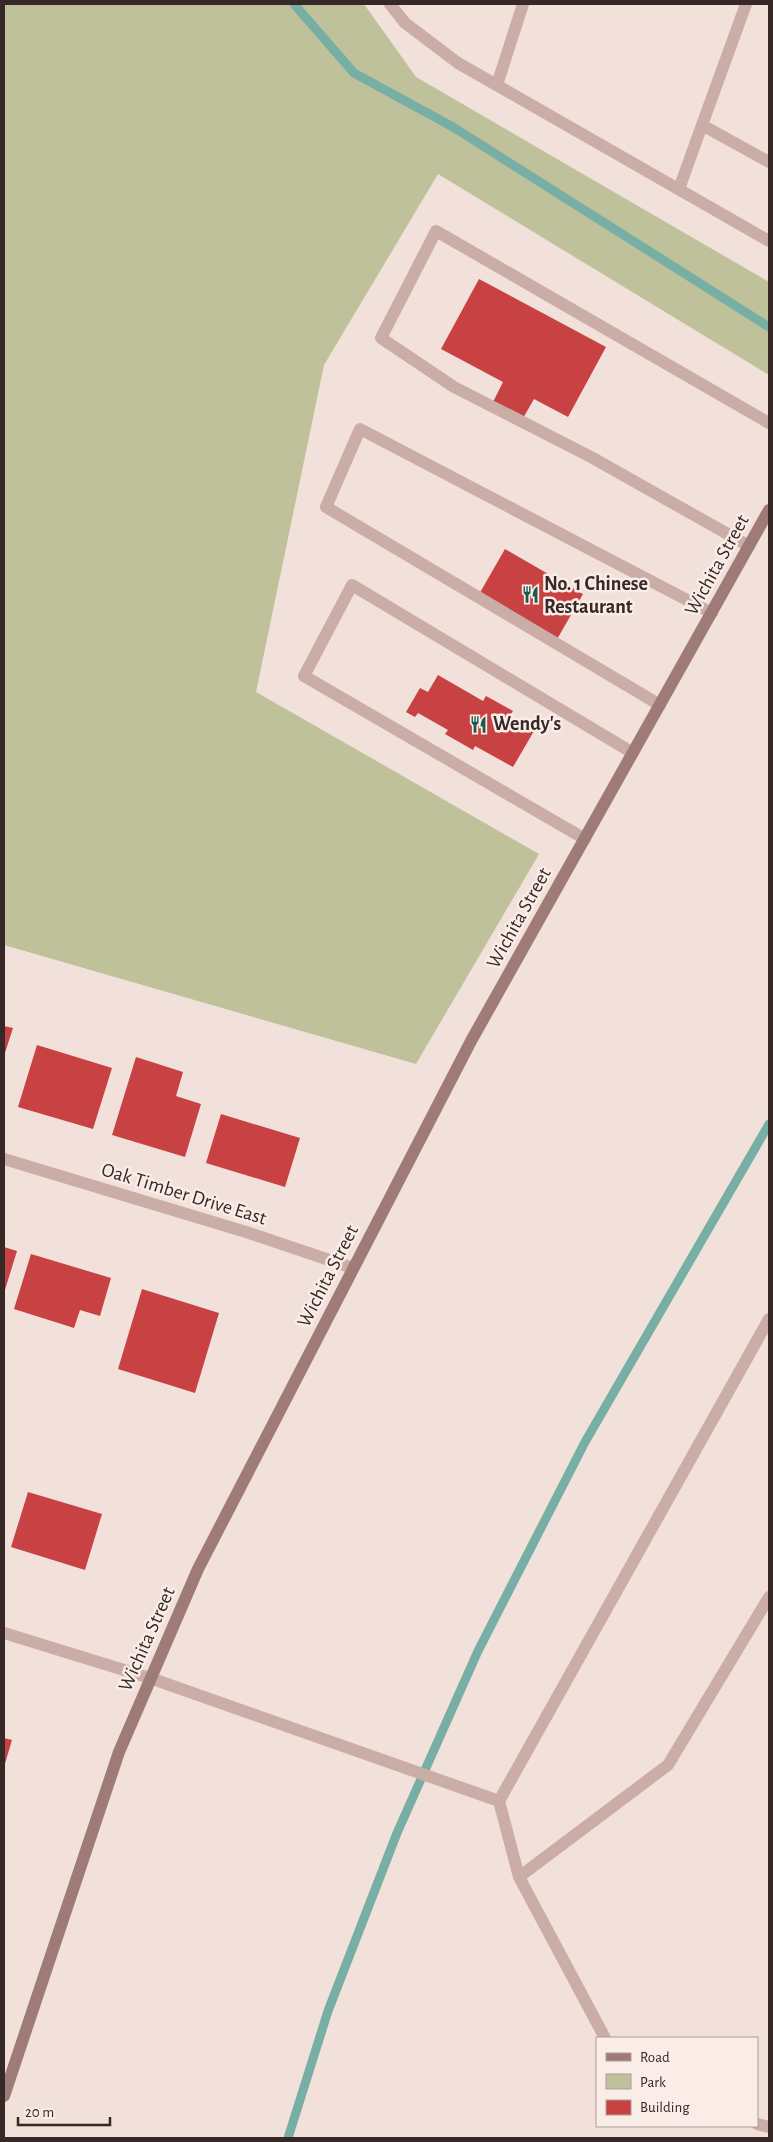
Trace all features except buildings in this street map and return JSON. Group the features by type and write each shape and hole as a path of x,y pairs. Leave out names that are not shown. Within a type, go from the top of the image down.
{"main road":[{"name":"Wichita Street","path":"4,2096 119,1752 198,1569 471,1041 769,510"}],"street":[{"path":"390,4 401,17 458,63 769,241"},
{"path":"401,17 405,4"},
{"path":"497,85 523,4"},
{"path":"679,189 746,4"},
{"path":"702,125 769,162"},
{"path":"749,546 591,457 454,386 380,338 436,231 769,424"},
{"path":"660,705 326,507 360,429 712,613"},
{"path":"585,839 304,676 352,585 633,753"},
{"name":"Oak Timber Drive East","path":"4,1159 246,1232 353,1268"},
{"path":"604,2037 519,1877 499,1801 769,1319"},
{"path":"519,1877 668,1765 769,1597"},
{"path":"4,1633 150,1678 499,1801"}],"green space":[{"path":"4,4 364,4 416,77 769,282 769,375 438,174 324,365 256,692 539,854 416,1064 4,945"}],"waterway":[{"path":"294,4 354,73 453,127 769,327"},
{"path":"288,2138 328,2011 397,1833 478,1651 585,1442 769,1124"}],"place":[{"name":"No. 1 Chinese Restaurant","path":"530,595"},
{"name":"Wendy's","path":"479,724"}]}
